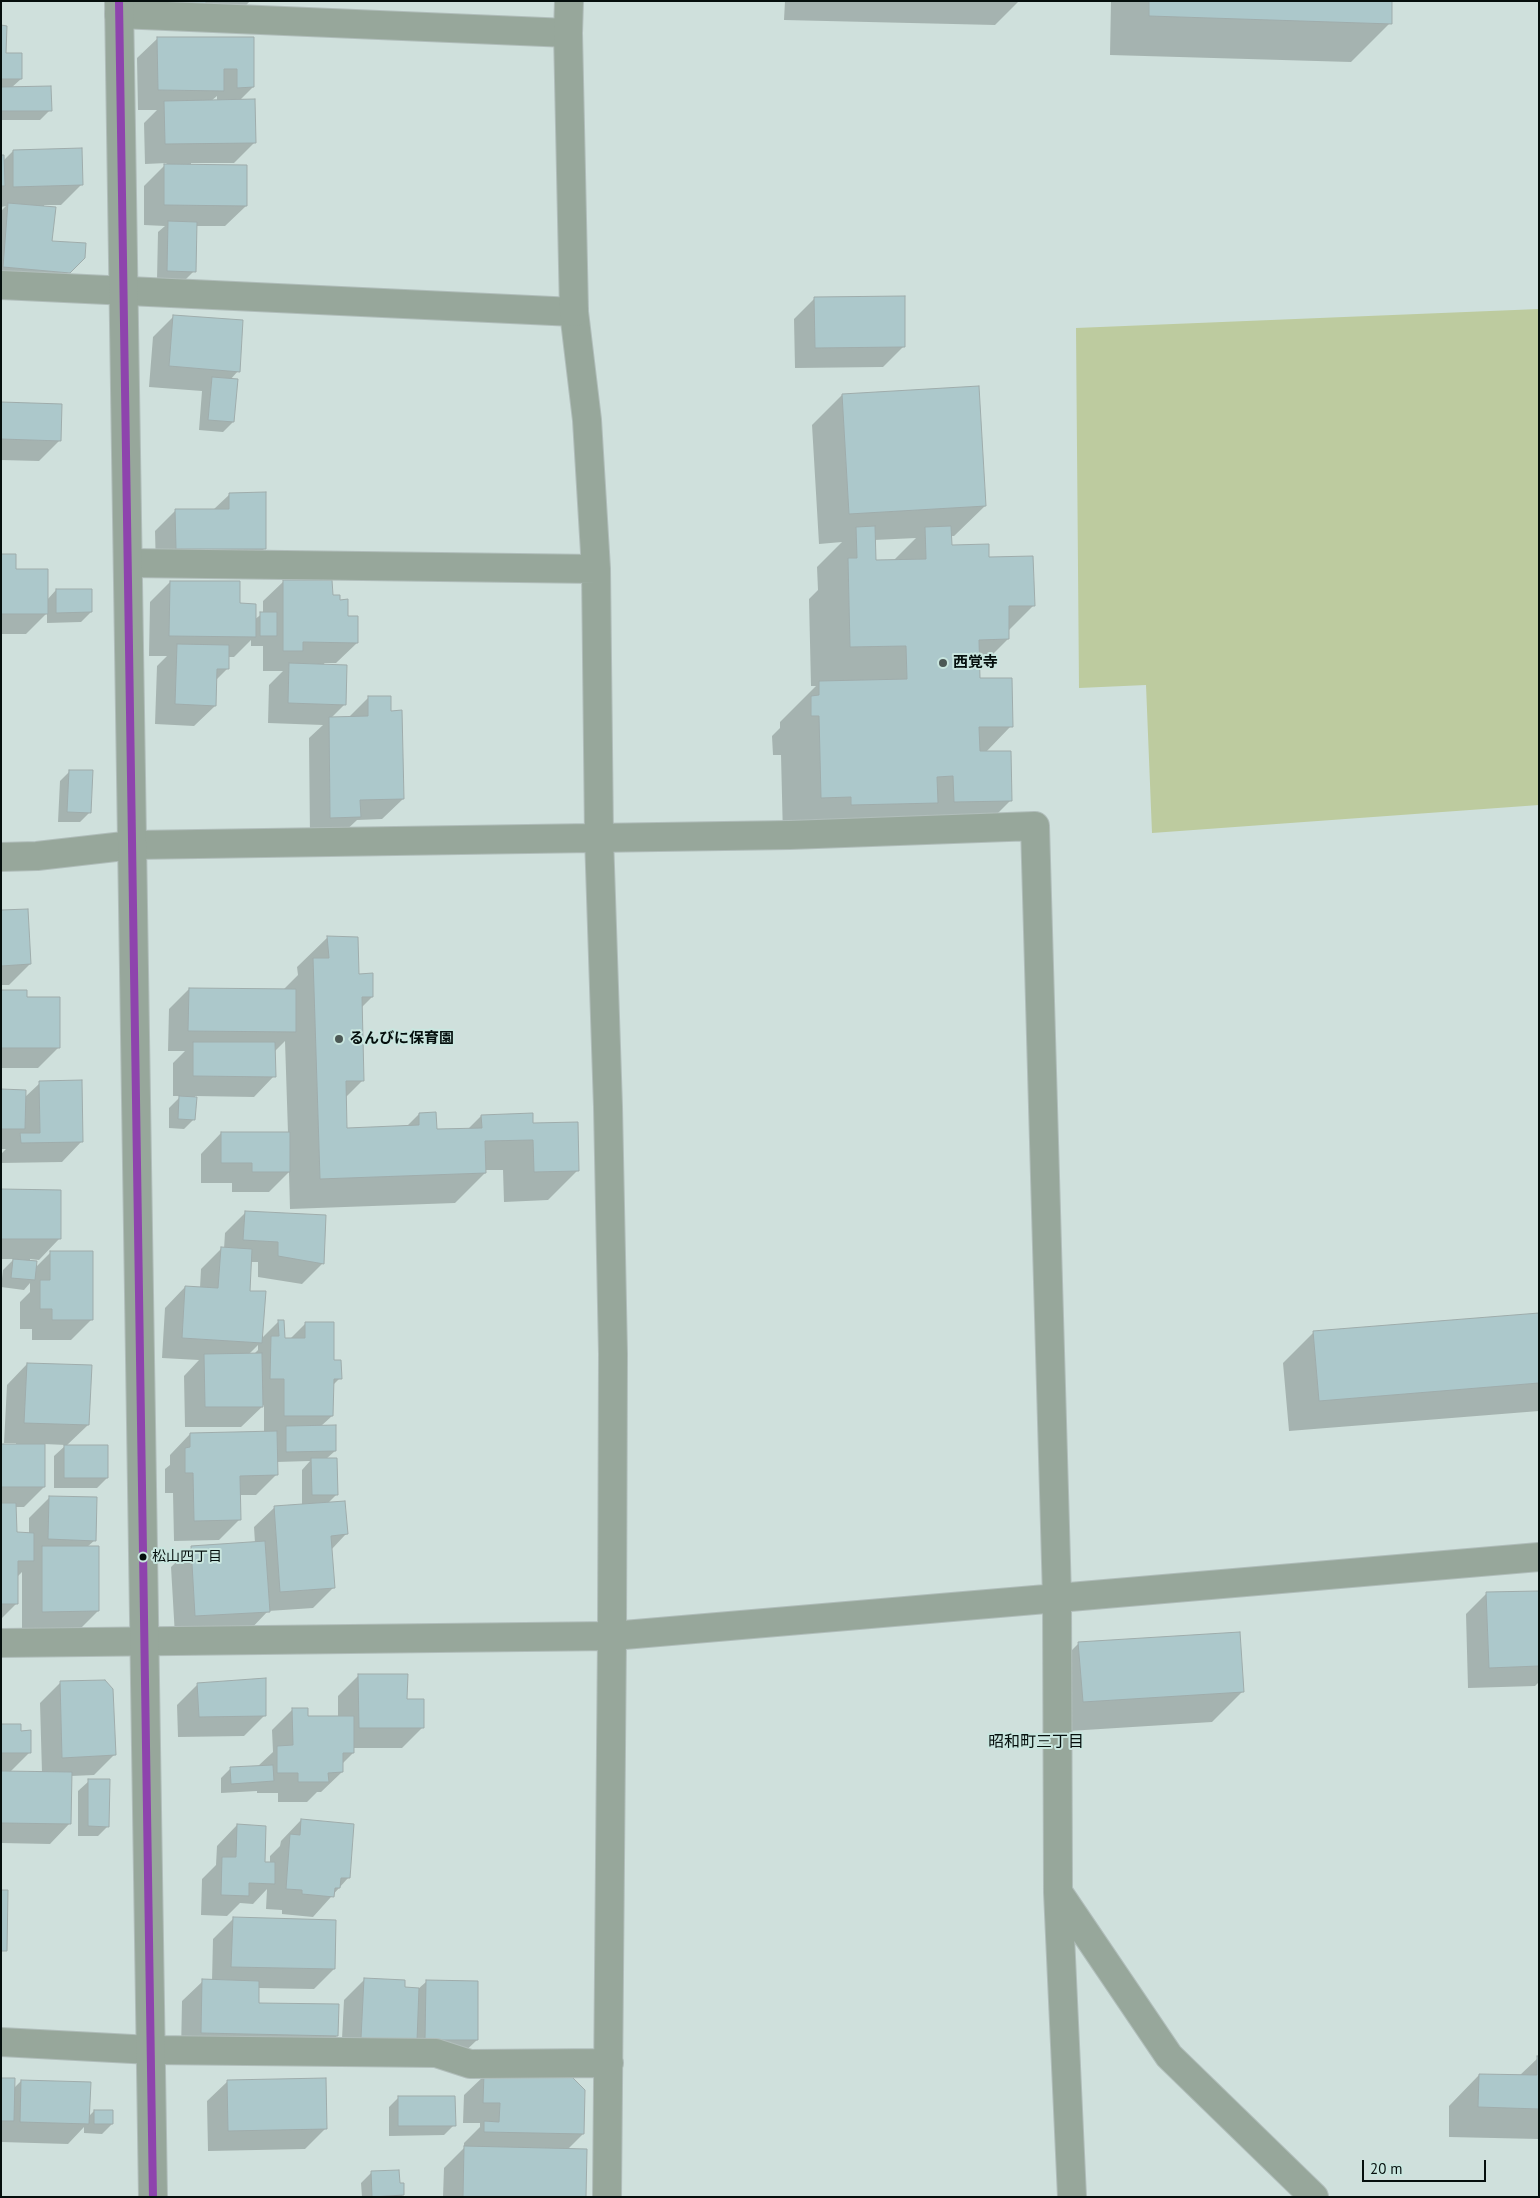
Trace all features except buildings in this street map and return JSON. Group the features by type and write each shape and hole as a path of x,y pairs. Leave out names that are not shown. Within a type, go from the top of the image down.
{"street":[{"path":"569,1 568,33 574,312 587,420 596,569 599,837 608,1106 613,1354 609,2063 606,2197"},
{"path":"153,2197 119,8 568,33"},
{"path":"1,285 574,312"},
{"path":"129,563 596,569"},
{"path":"1,857 37,856 133,845 790,835 1035,826 1057,1597 1058,1892 1072,2197"},
{"path":"1,1643 612,1636 1539,1557"},
{"path":"1058,1892 1169,2056 1314,2197"},
{"path":"1,2042 151,2050 436,2053 470,2064 609,2063"}],"green space":[{"path":"1539,309 1539,805 1152,833 1146,685 1079,688 1076,328"}],"transit line":[{"path":"119,1 153,2197"}],"place":[{"name":"西覚寺","path":"943,663"},
{"name":"るんびに保育園","path":"339,1039"},
{"name":"松山四丁目","path":"143,1557"}],"district":[{"name":"昭和町三丁目","path":"1036,1742"}]}
